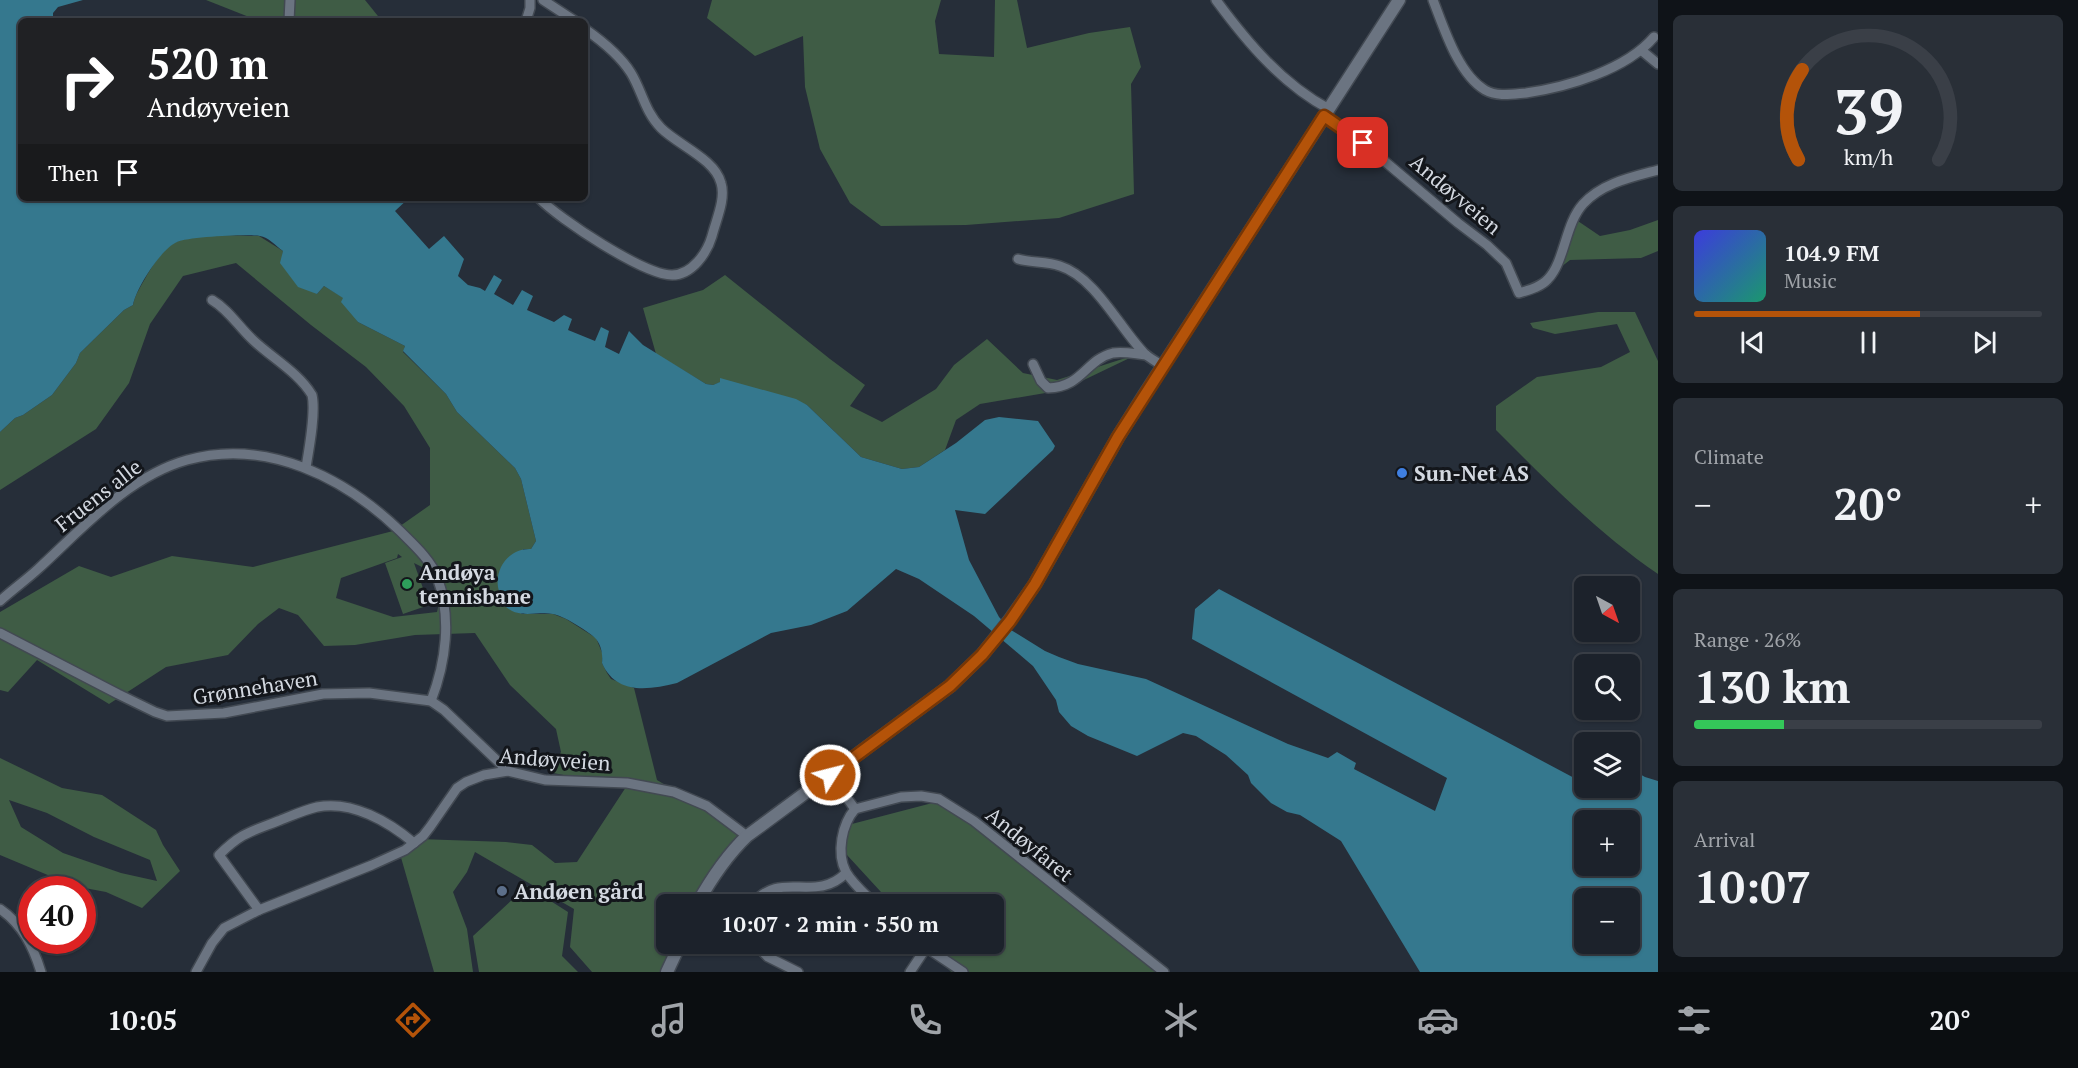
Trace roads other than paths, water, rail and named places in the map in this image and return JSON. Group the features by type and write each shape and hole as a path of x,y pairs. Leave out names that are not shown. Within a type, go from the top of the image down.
{"street":[{"path":"289,18 290,0"},
{"path":"527,18 530,0"},
{"path":"543,0 570,18"},
{"name":"Andøyveien","path":"1215,0 1235,26 1289,84 1327,113 1506,263 1520,293 1548,279 1583,204 1607,187 1628,178 1658,170"},
{"path":"703,894 731,852 747,836 950,686 995,640 1010,621 1035,584 1118,437 1399,0"},
{"path":"1433,0 1452,47 1467,72 1486,92 1500,95 1542,90 1592,77 1641,50 1654,37"},
{"path":"543,201 563,218 612,250 652,270 671,275 680,274 693,266 705,254 709,248 719,211 723,194 722,183 717,174 700,157 660,127 651,116 624,62 588,32"},
{"path":"1641,50 1658,64"},
{"path":"1018,259 1060,266 1084,281 1146,355 1163,366"},
{"path":"212,300 227,310 252,339 285,366 308,388 312,395 306,467"},
{"path":"1033,364 1041,381 1048,388 1059,388 1077,380 1090,366 1112,353 1127,352 1146,355"},
{"name":"Fruens alle","path":"0,602 126,490 168,466 219,453 247,454 282,460 306,467 342,486 389,521 416,548 437,576 447,618 440,673 431,701"},
{"name":"Grønnehaven","path":"0,633 118,694 167,716 224,713 323,694 369,693 431,701"},
{"path":"431,701 444,710 508,771"},
{"name":"Andøyveien","path":"196,972 212,943 224,928 260,910 395,856 414,843 430,827 457,788 476,777 508,771 545,780 627,783 674,792 707,806 747,836"},
{"path":"830,775 855,808 849,816 843,835 843,862 846,873 866,894"},
{"name":"Andøyfaret","path":"855,808 901,797 921,796 939,799 956,808 1164,972"},
{"path":"260,910 219,855 230,844 256,828 317,807 337,806 356,810 375,818 391,826 414,843"},
{"path":"764,894 770,890 794,886 816,889 833,883 846,873"},
{"path":"0,909 14,919 27,938 41,972"},
{"path":"667,972 675,954"},
{"path":"765,954 798,972"},
{"path":"910,972 920,954"},
{"path":"936,954 963,972"}],"water":[{"path":"0,0 83,0 58,7 53,13 54,18 18,18 18,201 406,201 395,211 429,249 444,236 464,259 458,276 468,285 485,291 494,275 502,280 494,294 513,305 522,290 533,296 527,310 554,322 564,315 572,319 568,330 595,341 601,327 609,331 605,347 619,354 629,331 643,345 706,384 713,385 720,382 720,378 796,399 807,405 861,457 902,469 919,467 956,443 985,420 999,417 1038,421 1055,446 1053,450 985,514 955,510 969,560 999,617 1011,630 1059,657 1078,664 1146,679 1288,744 1328,758 1337,752 1356,763 1354,769 1435,811 1447,778 1192,639 1195,609 1219,589 1574,778 1574,798 1640,798 1640,774 1658,781 1658,972 1420,972 1341,841 1300,815 1287,812 1271,803 1251,783 1248,775 1226,755 1196,736 1183,733 1137,756 1088,736 1071,726 1059,712 1056,700 1033,666 974,616 919,579 896,569 847,611 811,625 771,633 677,683 634,688 616,681 602,663 602,652 598,642 586,631 558,615 521,614 509,610 504,605 498,587 499,572 502,566 511,555 531,549 536,541 521,479 515,468 457,412 446,394 403,351 405,346 358,322 341,302 343,298 324,286 317,294 298,287 280,263 283,251 263,237 243,235 205,237 183,240 171,246 150,270 133,305 124,310 80,353 76,363 52,395 15,418 0,432"}],"place":[{"name":"Sun-Net AS","path":"1402,473"},
{"name":"Andøya tennisbane","path":"407,584"},
{"name":"Andøen gård","path":"502,891"}]}
